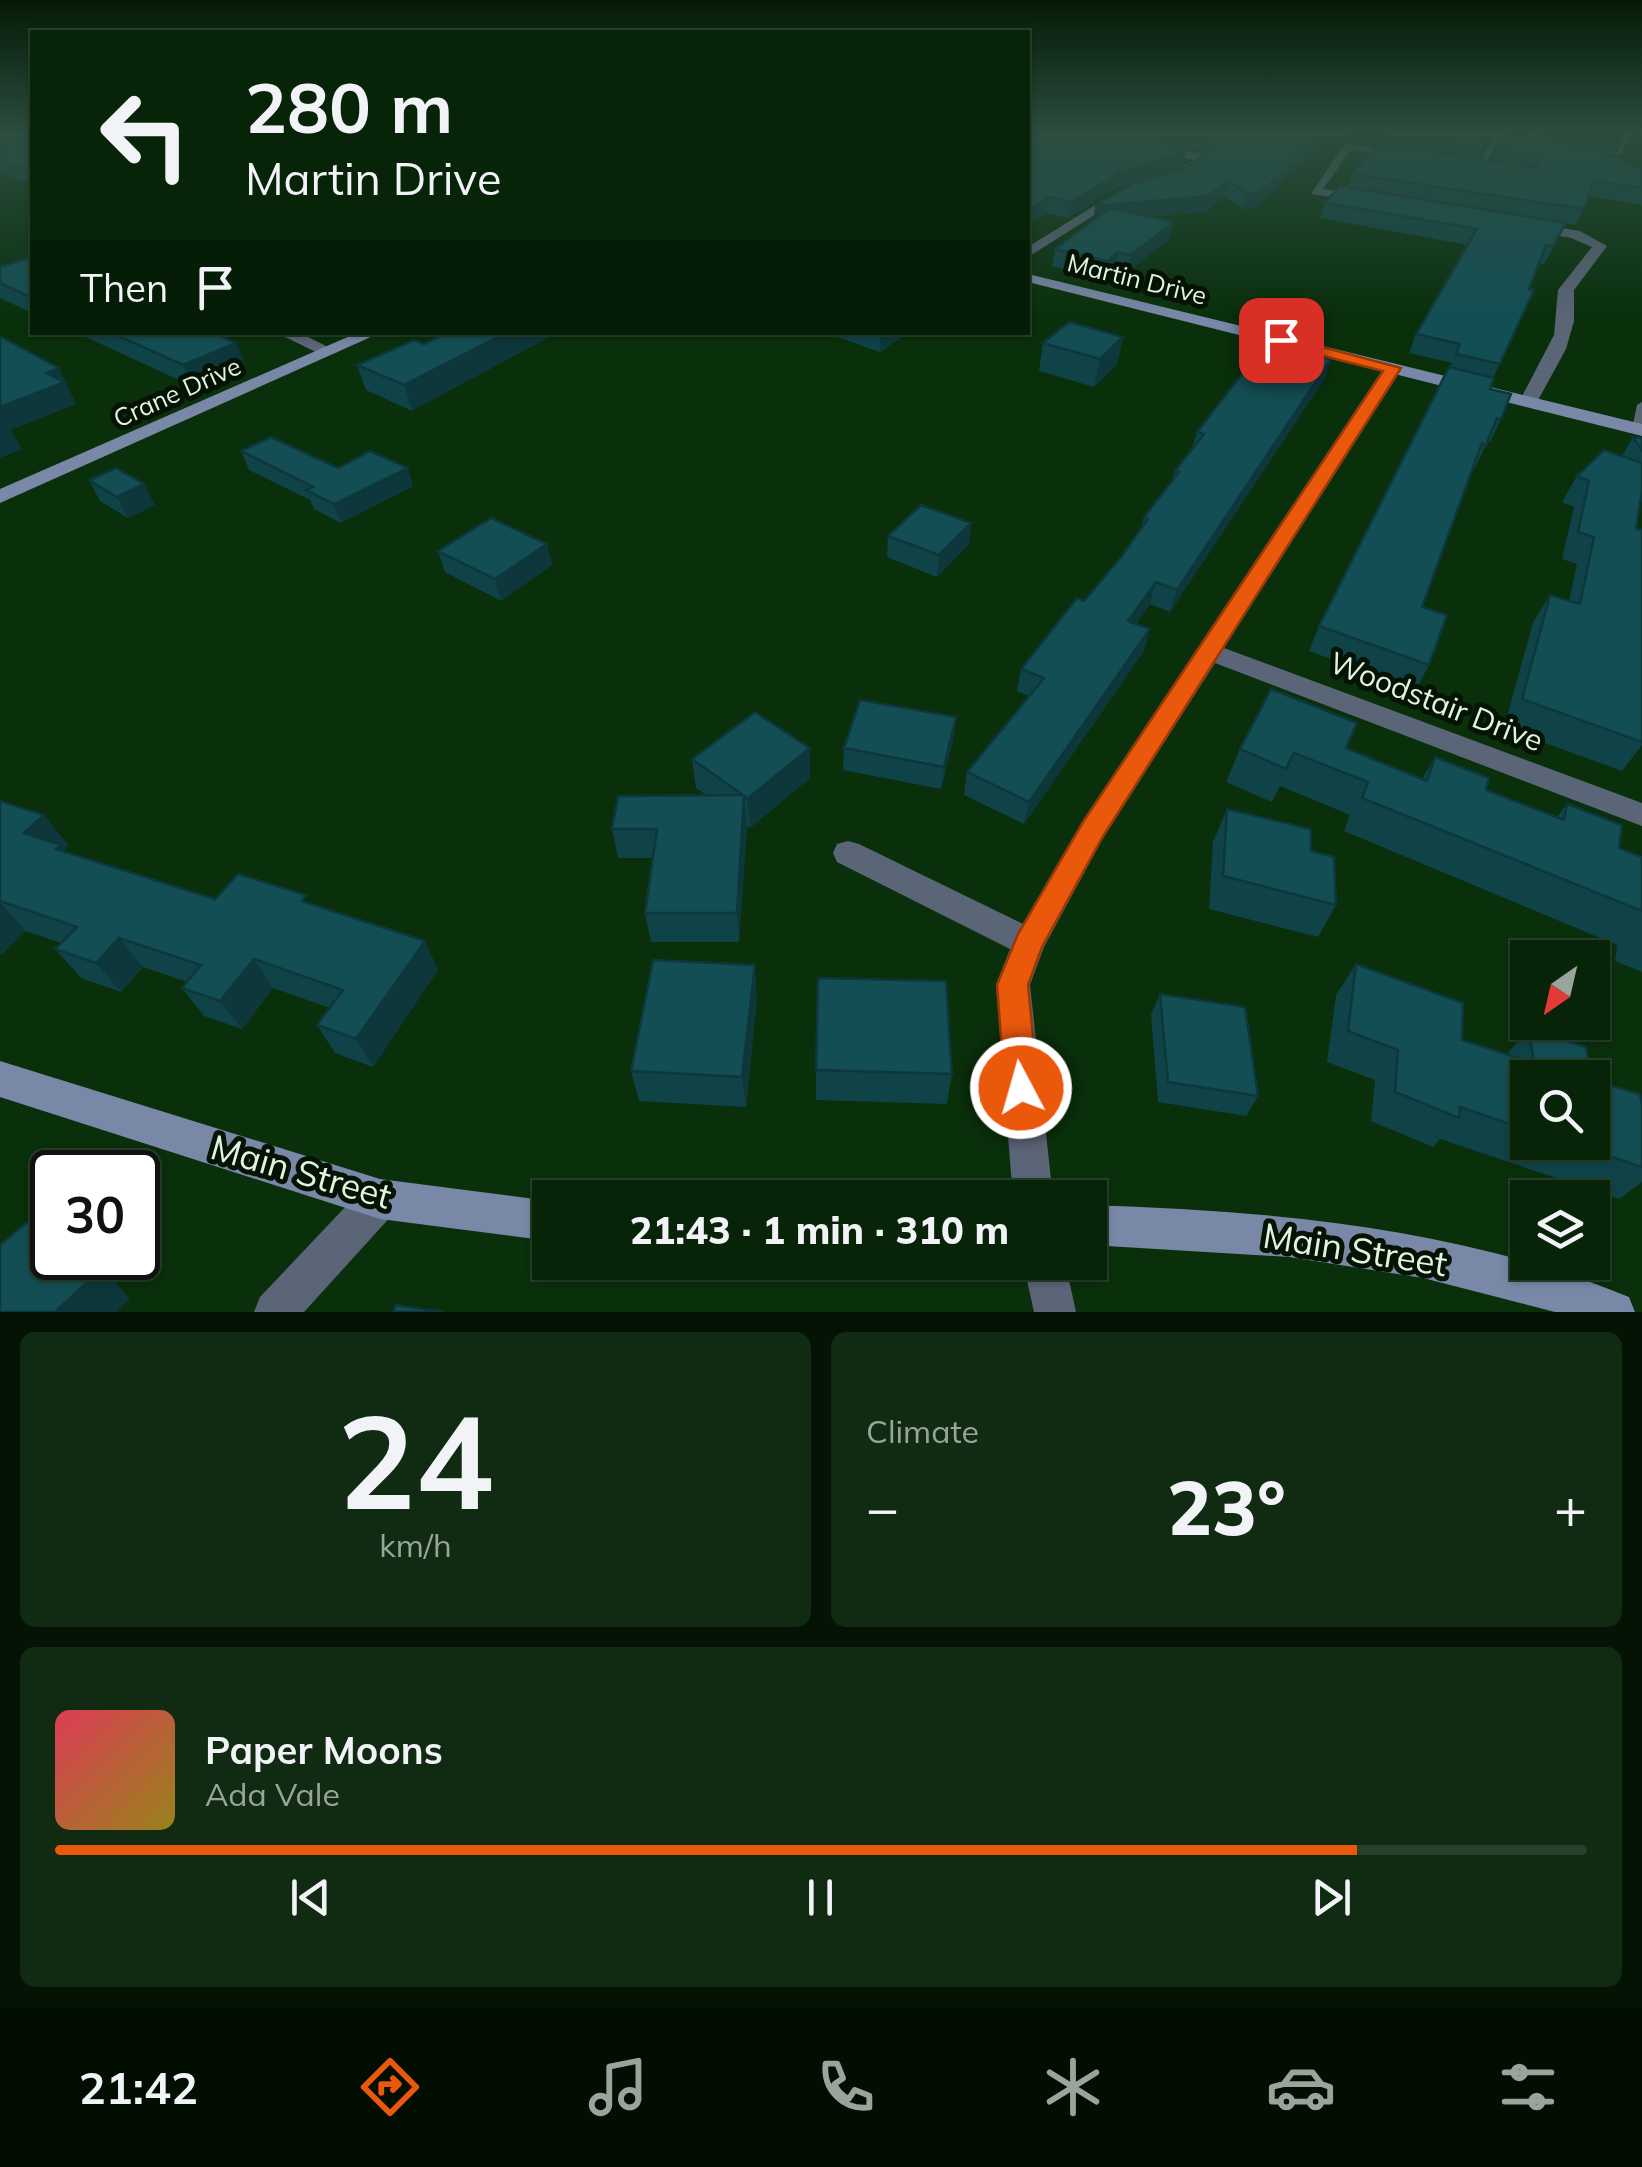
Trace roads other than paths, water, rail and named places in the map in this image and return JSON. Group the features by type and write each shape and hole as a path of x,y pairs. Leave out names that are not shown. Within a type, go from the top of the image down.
{"street":[{"path":"1030,252 1120,195"},
{"path":"1339,195 1389,204"},
{"path":"1519,224 1575,234 1600,246 1566,290 1569,314 1563,340 1528,402"},
{"name":"Martin Drive","path":"1030,278 1639,430"},
{"path":"290,335 330,352"},
{"name":"Crane Drive","path":"0,497 367,335"},
{"path":"1031,1180 1013,1016 1013,985 1029,943 1093,830 1393,368"},
{"name":"Woodstair Drive","path":"1208,650 1642,814"},
{"path":"848,852 1029,943"},
{"name":"Main Street","path":"0,1079 380,1200 532,1219"},
{"path":"275,1312 380,1200"},
{"name":"Main Street","path":"1107,1225 1220,1228 1420,1256 1614,1312"},
{"path":"1048,1280 1055,1312"}],"lane":[{"path":"1639,430 1642,405"}]}
